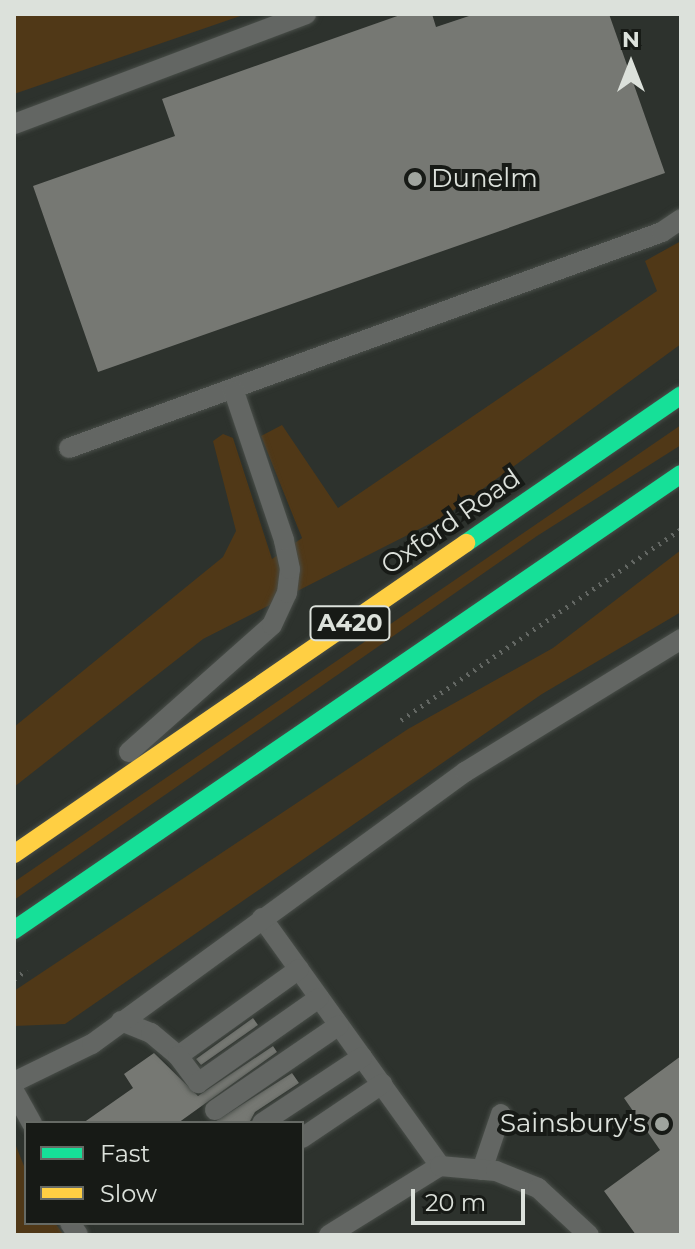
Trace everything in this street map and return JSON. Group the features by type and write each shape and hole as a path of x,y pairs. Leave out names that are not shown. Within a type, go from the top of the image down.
{"highway":[{"name":"Oxford Road","path":"16,852 681,395"},
{"name":"A420","path":"14,930 681,474"}],"lane":[{"path":"14,124 306,14"},
{"path":"69,448 234,391 662,232 681,219"},
{"path":"16,852 272,625 282,609 290,569 284,540 234,391"},
{"path":"14,1082 92,1044 262,918 499,750 681,639"},
{"path":"262,918 440,1166"},
{"path":"178,1056 299,969"},
{"path":"198,1083 319,998"},
{"path":"121,1021 151,1033 178,1056 219,1116 339,1025"},
{"path":"265,1121 362,1057"},
{"path":"304,1137 382,1084"},
{"path":"14,1091 31,1121"},
{"path":"482,1170 501,1114"},
{"path":"329,1235 440,1166 482,1170 538,1188 589,1235"}],"shaded area":[{"path":"14,14 246,14 14,94"},
{"path":"681,241 681,344 447,515 203,639 14,787 14,727 223,557 236,531 213,441 223,434 233,438 272,559 302,538 261,436 282,425 338,508 657,291 645,261"},
{"path":"681,425 681,445 537,536 14,900 14,882"},
{"path":"681,550 681,612 542,694 65,1024 14,1026 14,991 408,729 553,648"},
{"path":"14,1141 24,1166 24,1225 56,1225 64,1235 14,1235"}],"building":[{"path":"403,14 432,14 436,27 475,14 609,14 665,173 98,372 33,186 175,136 162,99"},
{"path":"253,1018 258,1025 201,1065 196,1059"},
{"path":"273,1046 277,1052 181,1121 86,1121 133,1088 124,1074 154,1053 198,1096"},
{"name":"Sainsbury's","path":"681,1056 681,1235 636,1235 604,1191 660,1150 624,1098"},
{"path":"292,1073 299,1083 255,1112 250,1121 216,1121"}],"traffic: fast":[{"path":"466,543 681,395"},
{"path":"14,930 681,474"}],"traffic: slow":[{"path":"14,854 466,543"}],"place":[{"name":"Dunelm","path":"415,179"},
{"name":"Sainsbury's","path":"662,1124"}]}
